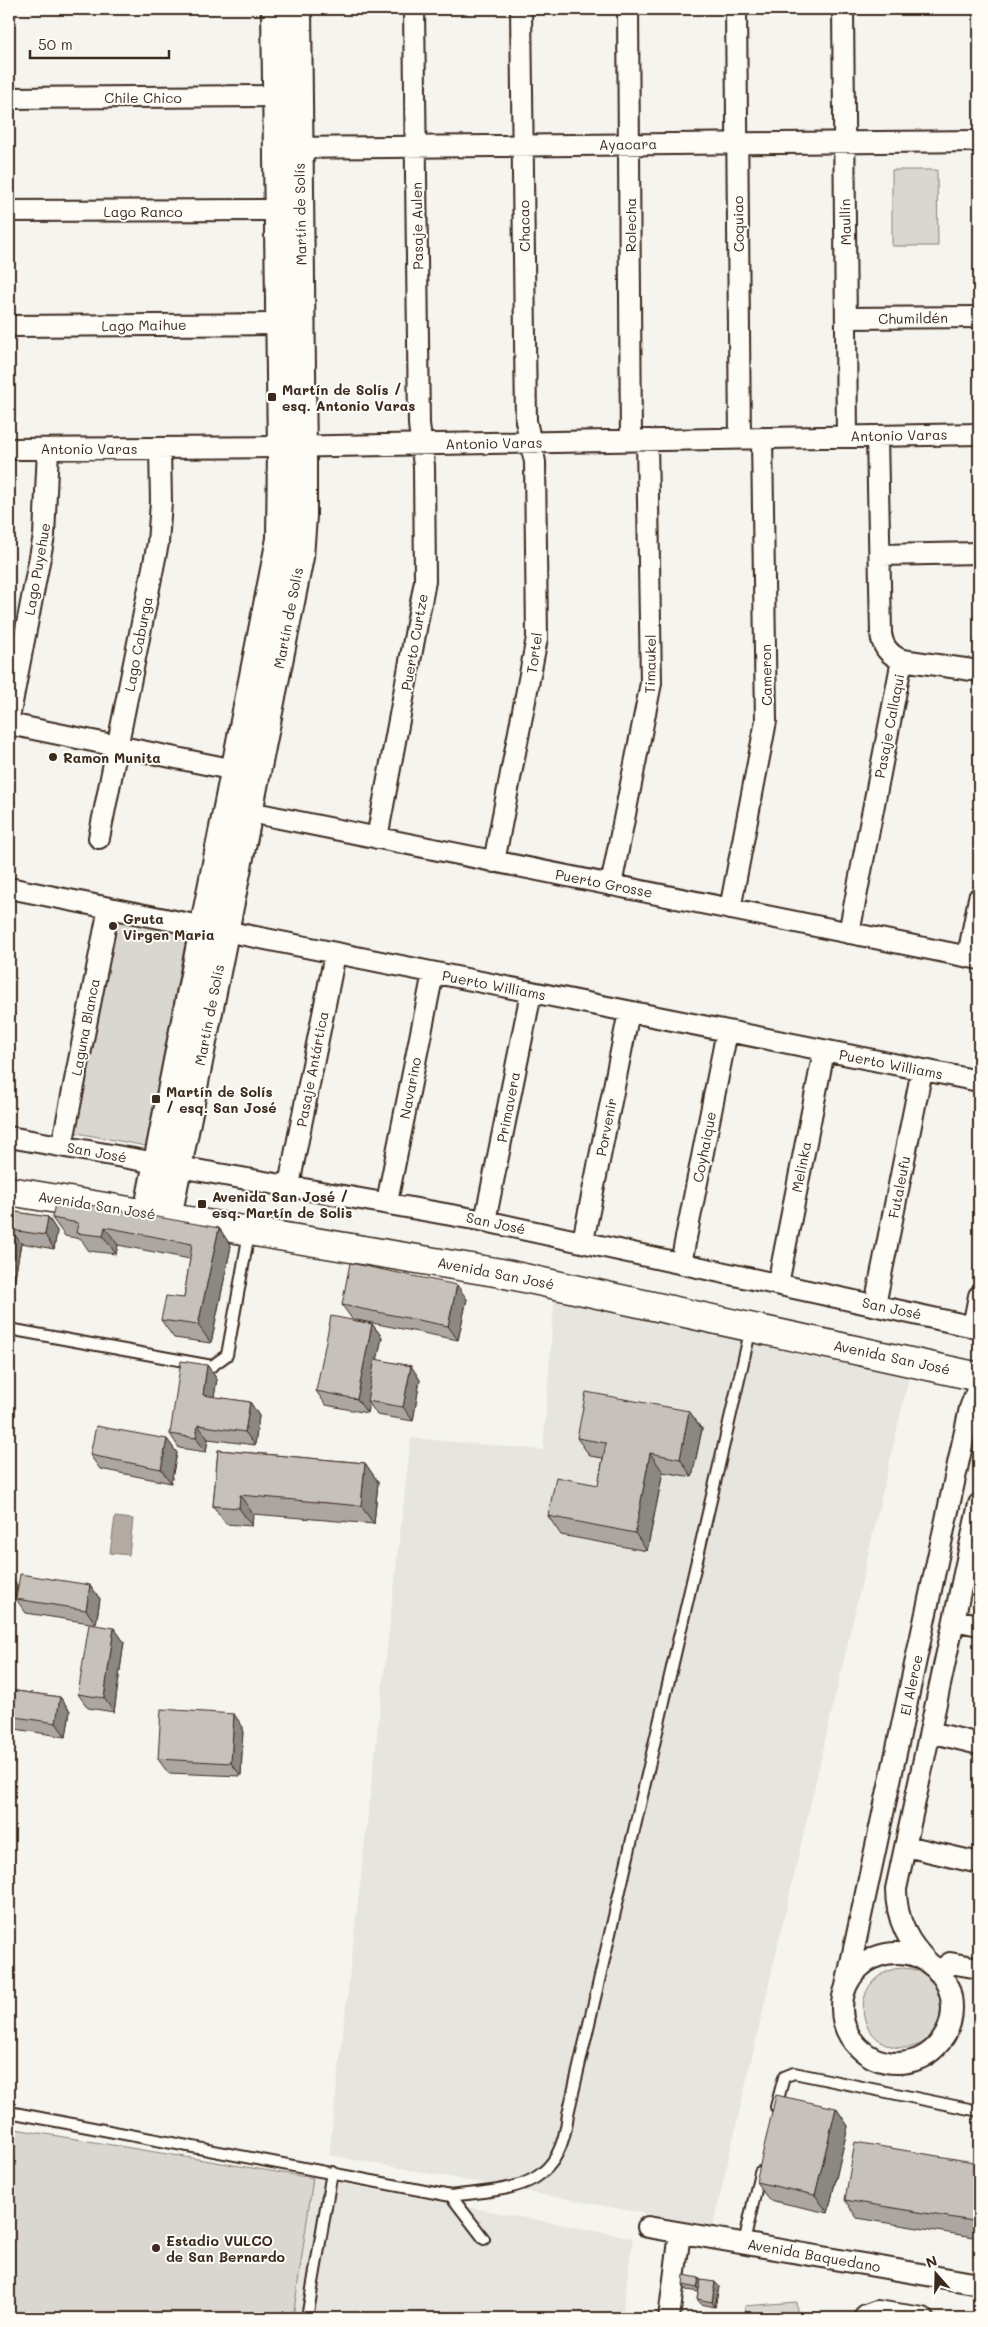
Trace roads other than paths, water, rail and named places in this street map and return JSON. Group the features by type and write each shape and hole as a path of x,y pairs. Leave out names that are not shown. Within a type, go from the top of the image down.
{"main road":[{"name":"Avenida San José","path":"9,1191 510,1275 979,1377"}],"street":[{"name":"Martín de Solís","path":"158,1215 239,810 300,557 303,516 292,446 279,324 278,210 288,148 276,96 276,9"},
{"name":"Martín de Solís","path":"239,810 235,770 278,555 280,524 292,446 288,148 298,9"},
{"name":"Pasaje Aulen","path":"414,9 420,424 422,444"},
{"name":"Chacao","path":"521,9 526,421 530,442"},
{"name":"Rolecha","path":"628,9 629,144 639,440"},
{"name":"Coquiao","path":"736,9 740,438"},
{"name":"Maullín","path":"843,9 848,436"},
{"name":"Chile Chico","path":"9,98 276,96"},
{"name":"Ayacara","path":"288,148 979,141"},
{"name":"Lago Ranco","path":"9,212 278,210"},
{"name":"Chumildén","path":"846,318 979,317"},
{"name":"Lago Maihue","path":"9,326 279,324"},
{"name":"Antonio Varas","path":"9,449 979,434"},
{"name":"Pasaje Callaqui","path":"849,933 902,660 887,650 882,639 877,436"},
{"name":"Cameron","path":"730,909 766,721 762,438"},
{"name":"Timaukel","path":"611,885 651,683 639,440"},
{"name":"Tortel","path":"494,862 537,638 535,462 530,442"},
{"name":"Puerto Curtze","path":"377,838 425,581 422,444"},
{"name":"Lago Caburga","path":"99,838 158,543 161,502 160,448"},
{"name":"Lago Puyehue","path":"9,718 44,536 48,449"},
{"path":"880,555 979,553"},
{"path":"902,660 979,671"},
{"path":"9,724 118,744 235,770"},
{"name":"Puerto Grosse","path":"239,810 974,958"},
{"name":"Puerto Williams","path":"10,893 109,908 979,1081"},
{"path":"974,958 979,898"},
{"name":"Laguna Blanca","path":"62,1146 109,908"},
{"name":"Pasaje Antártica","path":"289,1185 335,954"},
{"name":"Navarino","path":"387,1202 433,973"},
{"name":"Primavera","path":"485,1220 531,993"},
{"name":"Porvenir","path":"583,1241 629,1012"},
{"name":"Coyhaique","path":"681,1263 727,1031"},
{"name":"Melinka","path":"778,1284 824,1051"},
{"name":"Futaleufu","path":"876,1305 922,1070"},
{"name":"San José","path":"9,1137 485,1220 976,1327"},
{"path":"976,1327 979,1296"},
{"name":"El Alerce","path":"979,1385 970,1408 842,2004 843,2022 850,2038 856,2045 863,2052 878,2060 896,2063 914,2061 930,2052 943,2039 950,2023 952,2005 948,1987 935,1969 918,1952 908,1937 897,1908 896,1889 979,1508"},
{"path":"954,1620 979,1625"},
{"path":"930,1732 979,1744"},
{"path":"906,1846 979,1863"},
{"path":"846,1986 855,1972 868,1962 884,1955 901,1954 917,1957 935,1969 950,1963 979,1968"},
{"name":"Avenida Baquedano","path":"648,2227 979,2284"},
{"path":"669,2318 680,2233"},
{"path":"865,2318 866,2315 877,2311 923,2318"}],"lane":[{"path":"9,1328 212,1366 227,1355 249,1230"},
{"path":"9,2112 451,2196 506,2189 526,2183 549,2168 563,2143 751,1326"},
{"path":"772,2121 784,2077 794,2073 979,2111"},
{"path":"744,2243 764,2158"},
{"path":"307,2318 332,2172"},
{"path":"451,2196 484,2239"}],"place":[{"name":"Martín de Solís / esq. Antonio Varas","path":"272,397"},
{"name":"Ramon Munita","path":"53,757"},
{"name":"Gruta Virgen Maria","path":"113,926"},
{"name":"Martín de Solís / esq. San José","path":"156,1099"},
{"name":"Avenida San José / esq. Martín de Solis","path":"202,1204"},
{"name":"Estadio VULCO de San Bernardo","path":"156,2248"}]}
